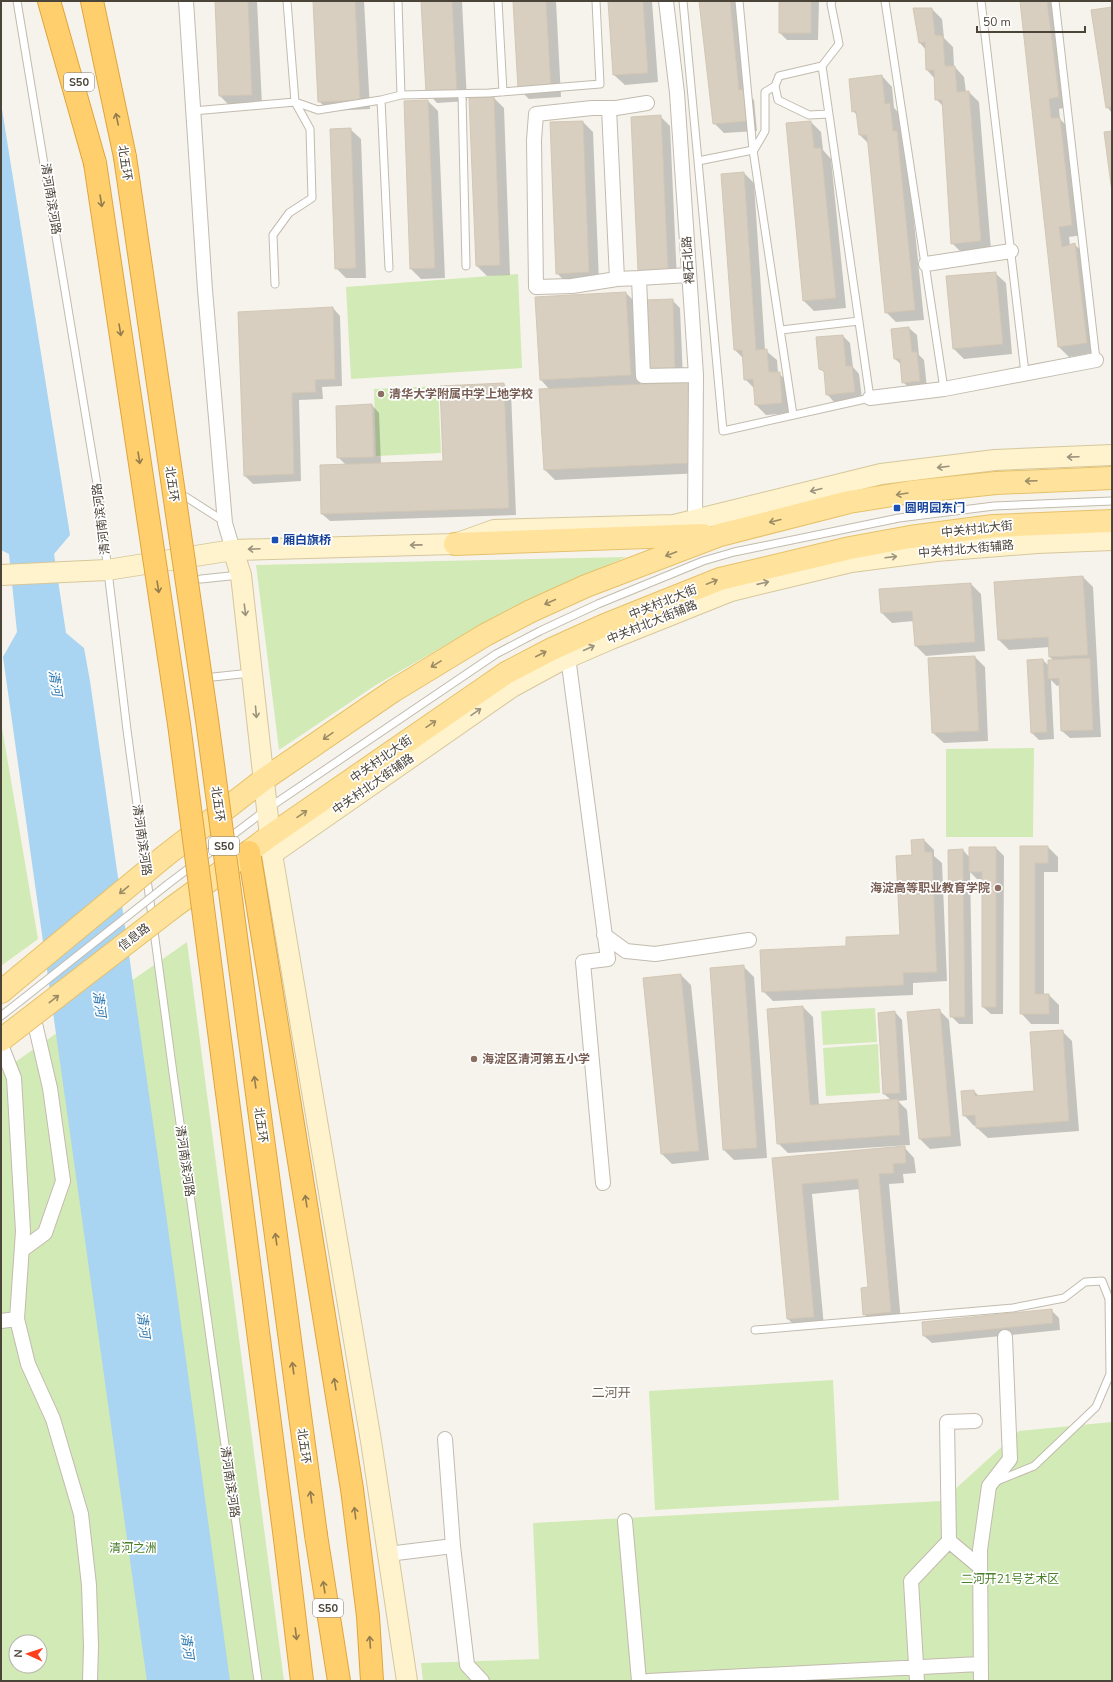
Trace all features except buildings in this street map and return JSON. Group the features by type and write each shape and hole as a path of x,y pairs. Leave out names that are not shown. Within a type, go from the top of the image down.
{"highway":[{"path":"49,1 95,163"},
{"name":"S50","path":"64,1 95,163 179,724 285,1539 302,1681"},
{"name":"北五环","path":"92,1 125,158 207,720 316,1535 339,1681"},
{"path":"249,852 352,1490 368,1616 372,1681"}],"main road":[{"path":"263,780 393,691 485,635 531,611 586,586 720,535 849,502 911,492 996,482 1112,478"},
{"name":"中关村北大街","path":"271,845 506,673 552,649 605,625 720,579 850,548 910,537 993,526 1112,521"},
{"path":"455,544 720,535"},
{"name":"信息路","path":"19,1008 20,976 165,856 263,780"},
{"name":"信息路","path":"1,1040 19,1008 172,908 249,852 271,845"}],"street":[{"path":"186,1 205,290 225,523 241,575 271,845 371,1441 407,1681"},
{"name":"褐石北路","path":"666,1 677,93 696,375 695,520"},
{"path":"647,103 609,108 573,109 536,114 534,140 536,287 572,286 617,279 689,275"},
{"path":"609,108 617,279"},
{"path":"926,264 1011,251"},
{"path":"639,278 643,376 696,375"},
{"path":"870,398 944,389 1096,360"},
{"path":"1,575 107,570 233,550 455,544 494,530 674,525 881,474 995,460 1112,456"},
{"name":"中关村北大街辅路","path":"271,845 512,687 568,657 611,638 731,591 851,562 936,551 1029,543 1112,540"},
{"path":"568,657 608,959 583,962 603,1183"},
{"path":"604,935 626,951 655,954 749,940"},
{"path":"19,1008 50,1088 63,1181 45,1233 22,1250"},
{"path":"1,1045 14,1078 23,1230 17,1319 28,1364 53,1418 81,1514 89,1585 91,1646 90,1681"},
{"path":"1,1321 17,1319"},
{"path":"981,1681 980,1550 989,1486 1010,1459 1005,1337"},
{"path":"917,1681 911,1580 950,1541 947,1422 976,1421"},
{"path":"446,1439 453,1546 467,1665 482,1681"},
{"path":"625,1521 639,1681"},
{"path":"950,1541 980,1567"},
{"path":"388,1554 453,1546"},
{"path":"648,1681 980,1664"}],"lane":[{"name":"清河南滨河路","path":"17,1 99,496 107,570 172,1066 258,1681"},
{"path":"275,284 273,235 289,213 312,198 310,129 295,102 288,1"},
{"path":"398,1 401,95"},
{"path":"498,1 503,92"},
{"path":"193,111 295,102 318,110 381,100 401,95 503,92 600,84 596,1"},
{"path":"683,1 723,431 870,398 822,66"},
{"path":"739,1 754,150 794,415"},
{"path":"829,114 809,115 778,100 775,86 779,76 822,66 839,44 831,4 832,1"},
{"path":"885,1 944,389"},
{"path":"981,1 1025,374"},
{"path":"1055,1 1096,360"},
{"path":"698,161 754,150 765,131 765,92 775,86"},
{"path":"462,94 466,266"},
{"path":"381,100 389,268"},
{"path":"781,330 859,321"},
{"path":"186,497 225,523"},
{"name":"中关村北大街","path":"267,809 496,654 540,631 598,604 703,561 734,552 899,518 994,506 1112,501"},
{"path":"201,579 241,575"},
{"path":"213,677 252,673"},
{"name":"信息路","path":"1,1016 19,1008 168,884 267,809"},
{"path":"755,1330 1013,1308 1064,1298 1085,1282 1102,1281 1109,1299 1110,1374 1096,1407 1034,1466 991,1483"}],"green space":[{"path":"518,274 522,368 351,379 346,287"},
{"path":"438,386 441,453 376,456 374,389"},
{"path":"626,557 498,615 376,685 279,750 256,565"},
{"path":"1,722 38,939 1,966"},
{"path":"1034,748 1033,837 946,837 946,749"},
{"name":"清河之洲","path":"187,942 284,1681 1,1681 1,1072"},
{"path":"875,1008 877,1042 823,1045 821,1011"},
{"path":"878,1044 880,1093 826,1096 823,1048"},
{"path":"833,1380 839,1500 655,1510 649,1391"},
{"name":"二河开21号艺术区","path":"1112,1422 1112,1681 423,1681 421,1663 539,1659 533,1523 942,1501 1019,1431"}],"water":[{"name":"清河","path":"1,103 70,535 54,554 66,633 84,648 90,681 165,1207 230,1681 147,1681 3,657 17,632 9,554 1,550"}],"place":[{"name":"清华大学附属中学上地学校","path":"381,394"},
{"name":"圆明园东门","path":"897,508"},
{"name":"厢白旗桥","path":"275,540"},
{"name":"海淀高等职业教育学院","path":"998,888"},
{"name":"海淀区清河第五小学","path":"474,1059"}],"district":[{"name":"二河开","path":"611,1392"}]}
